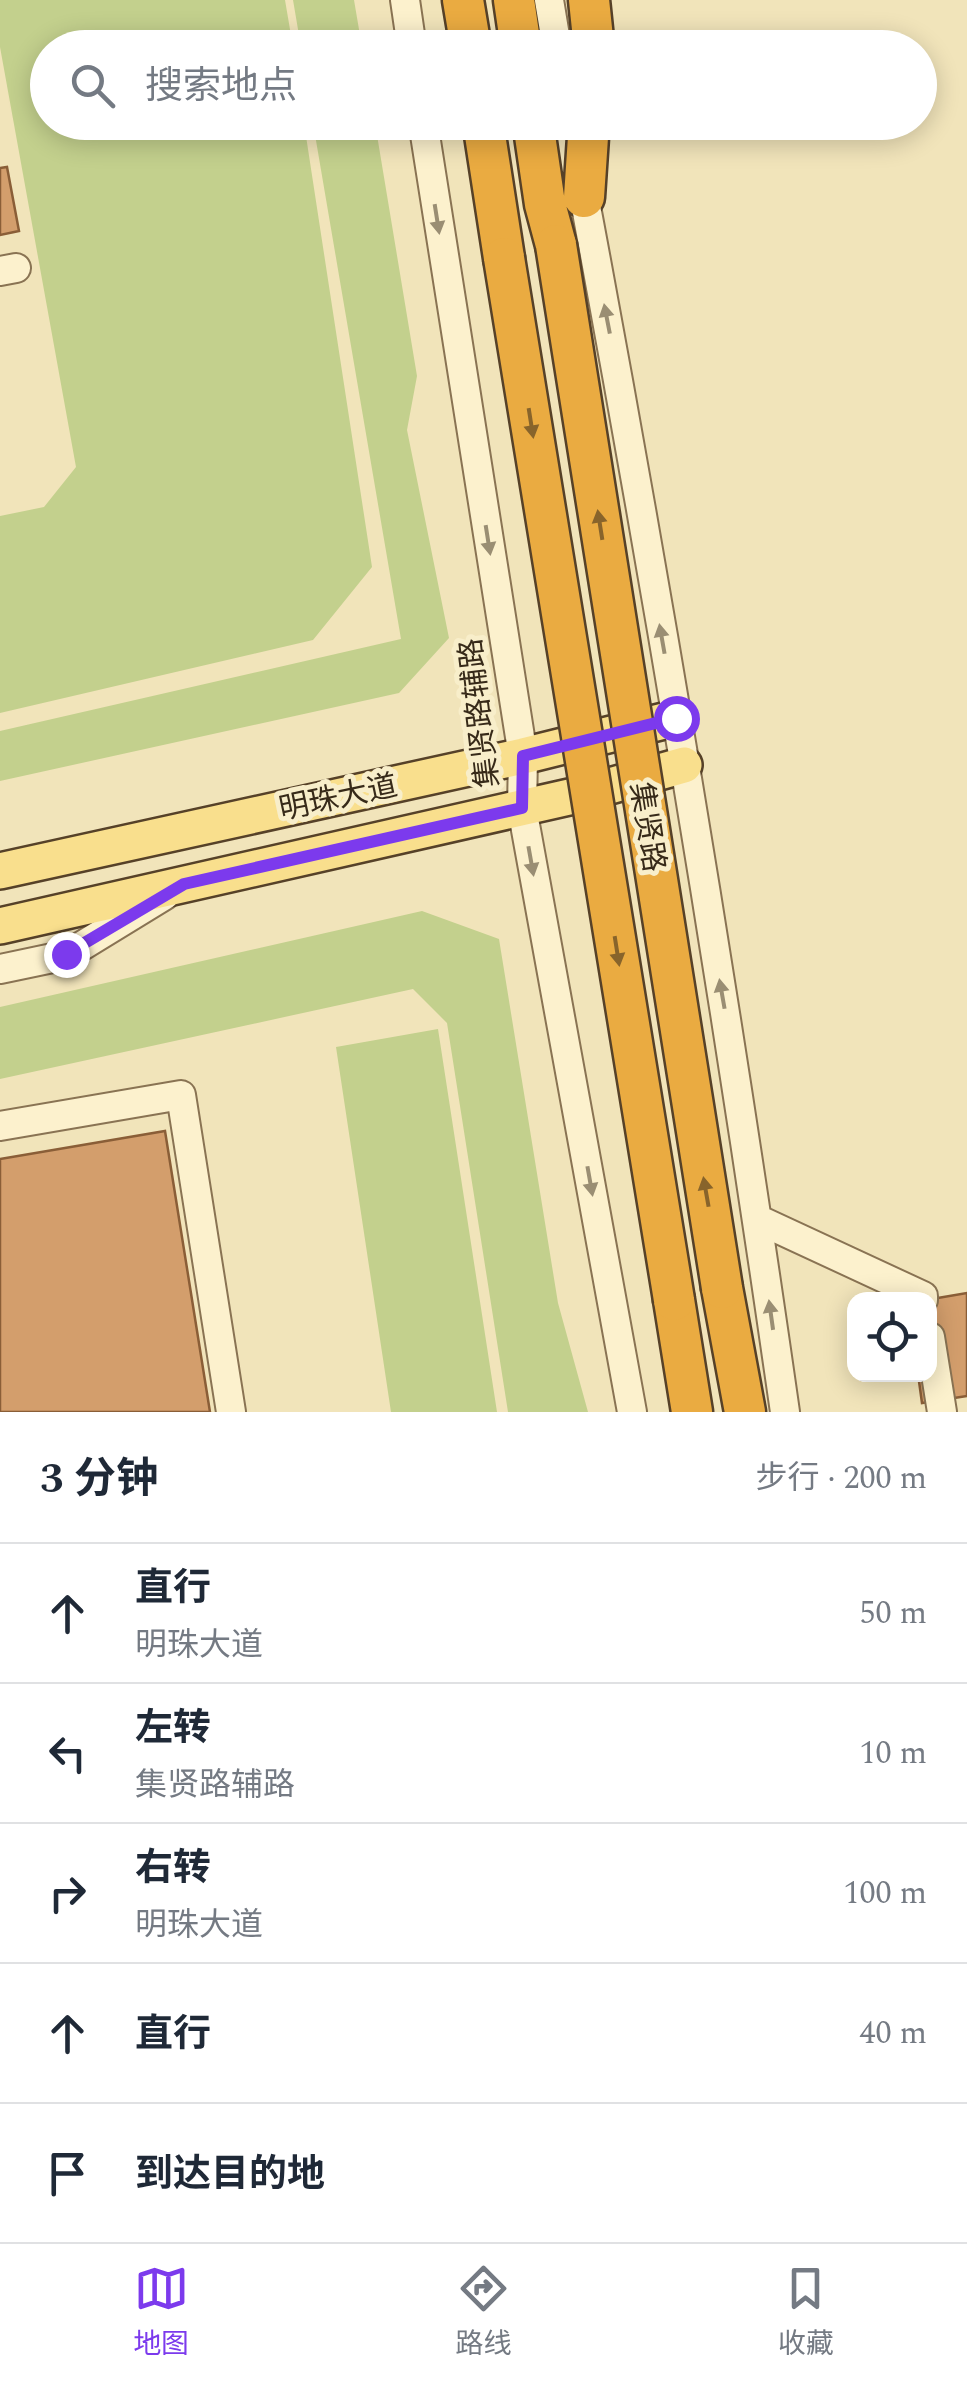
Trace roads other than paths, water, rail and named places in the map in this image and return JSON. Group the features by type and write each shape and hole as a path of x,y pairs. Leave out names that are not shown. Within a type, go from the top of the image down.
{"highway":[{"path":"463,0 468,30"},
{"path":"514,0 519,30"},
{"path":"590,0 592,30"},
{"name":"集贤路","path":"486,140 692,1412"},
{"name":"集贤路","path":"536,140 556,245 745,1412"},
{"path":"584,197 588,140"}],"main road":[{"name":"明珠大道","path":"0,871 523,756 676,718"},
{"name":"明珠大道","path":"0,926 522,808 684,765"}],"street":[{"path":"405,0 409,30"},
{"path":"549,0 554,30"},
{"name":"集贤路辅路","path":"425,140 523,756 522,808 632,1412"},
{"path":"573,140 684,765 785,1412"},
{"path":"0,969 66,954 184,884"},
{"path":"0,1126 181,1095 231,1412"},
{"path":"757,1218 908,1292"},
{"path":"937,1381 942,1412"}]}
